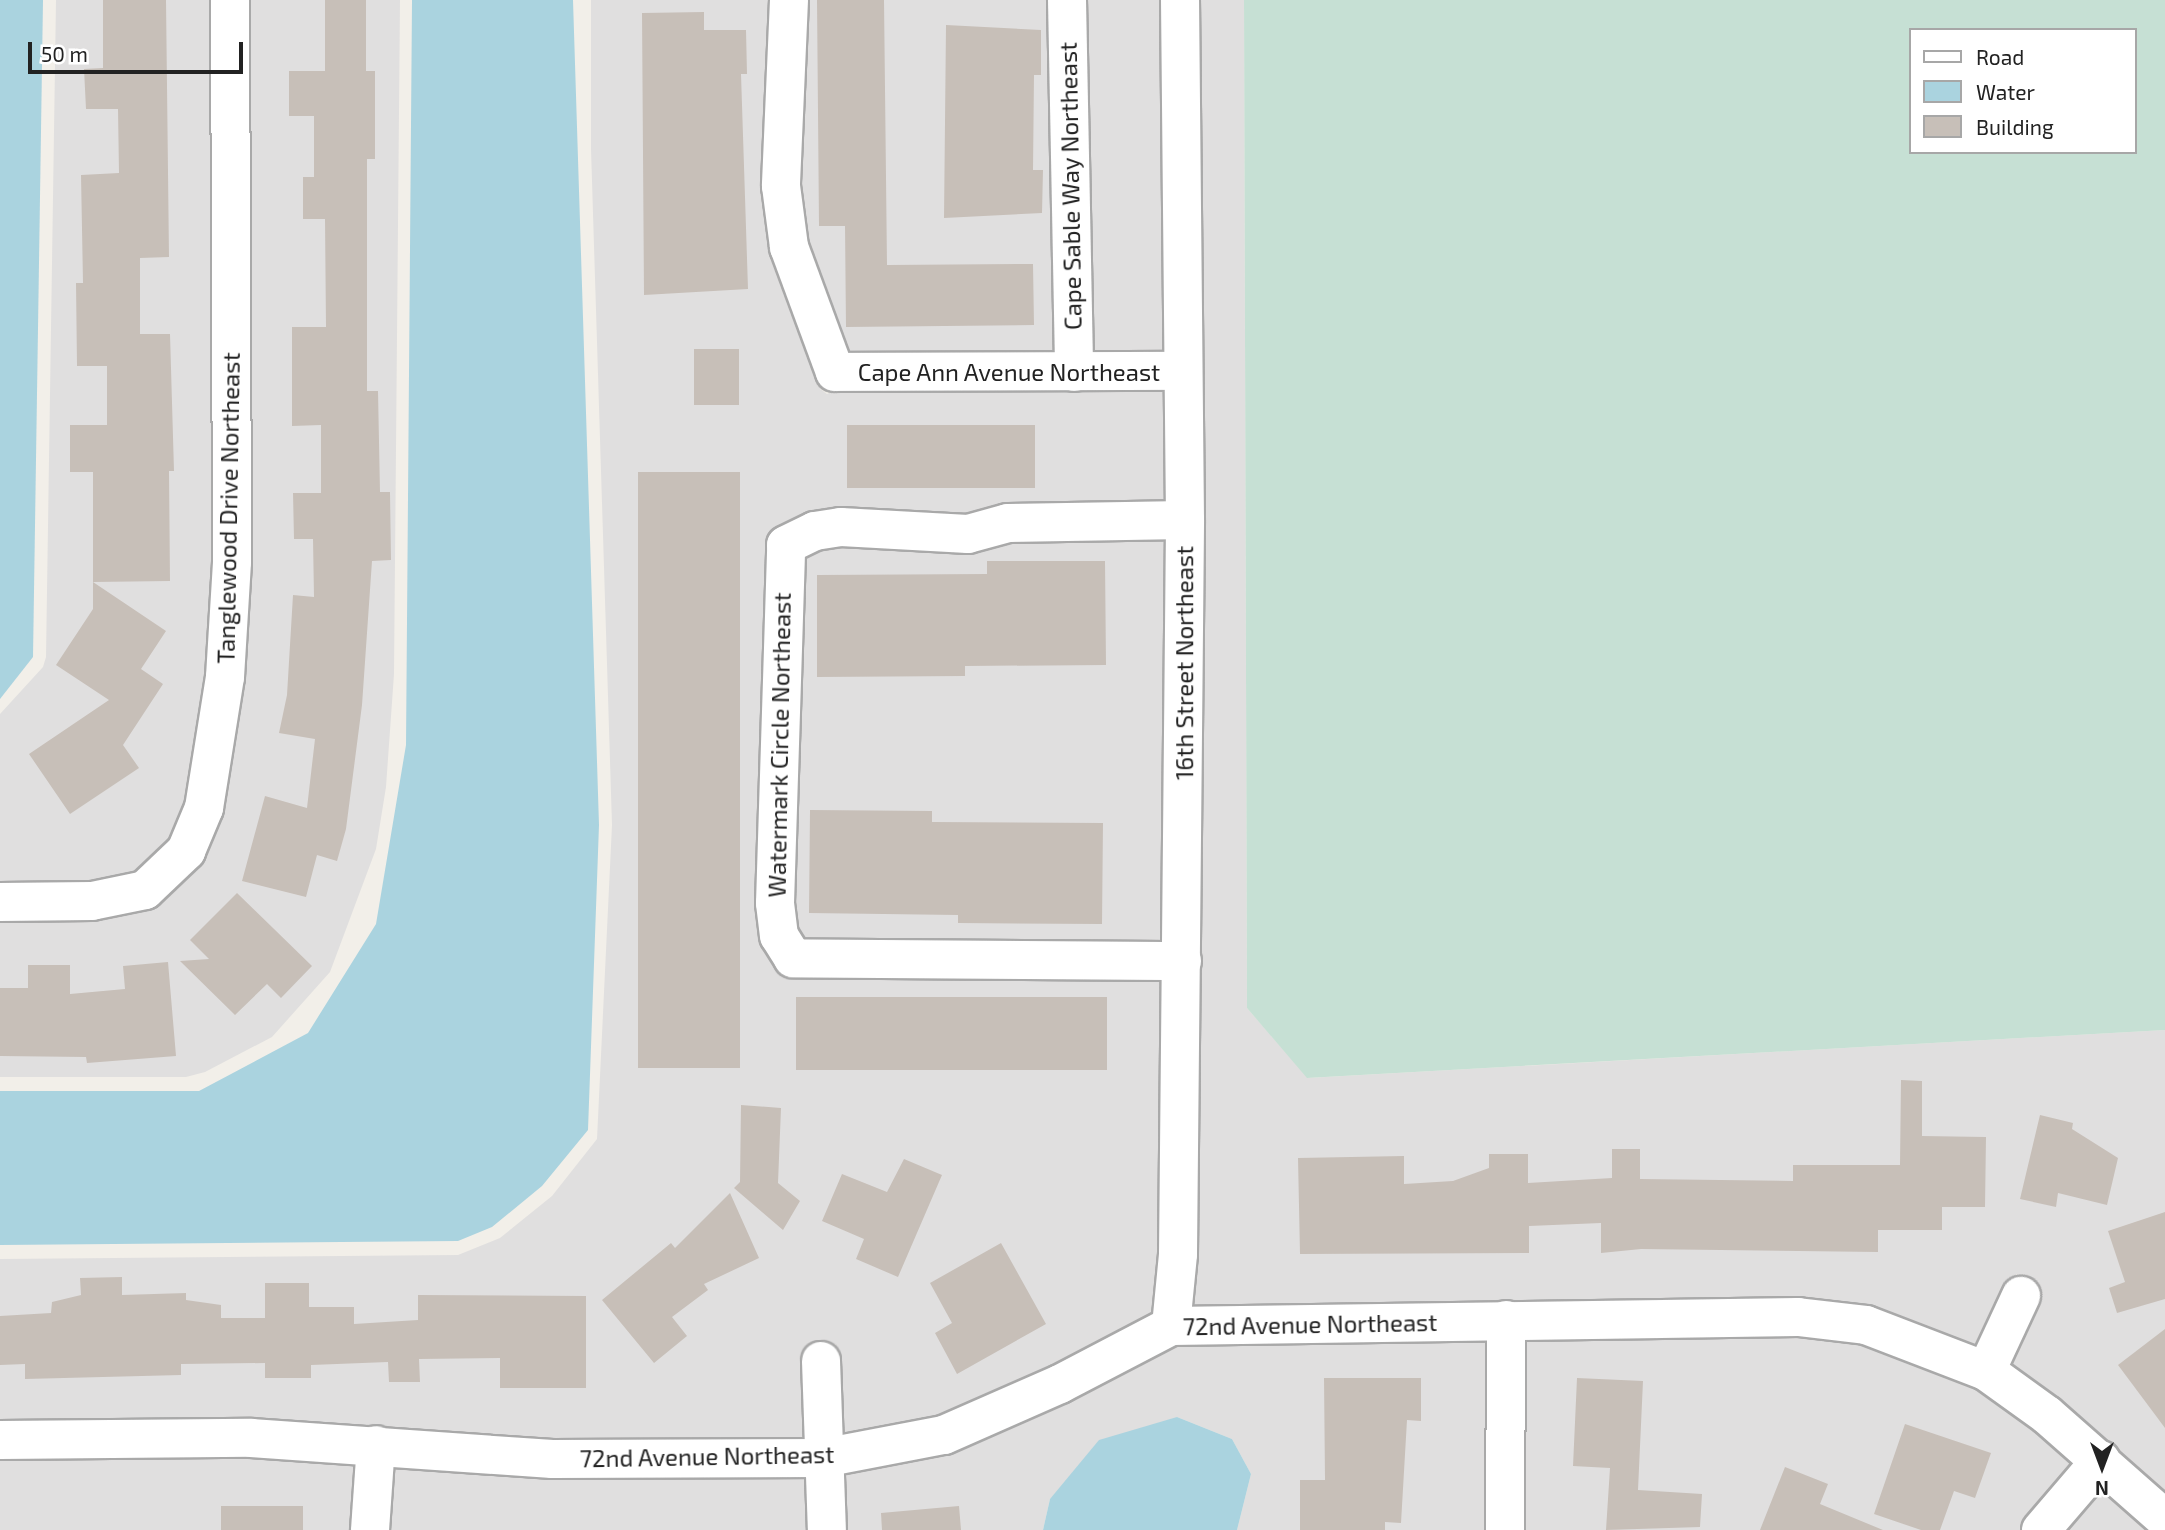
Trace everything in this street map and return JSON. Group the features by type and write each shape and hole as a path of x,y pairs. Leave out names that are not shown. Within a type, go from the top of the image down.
{"street":[{"name":"Tanglewood Drive Northeast","path":"0,902 92,901 145,890 187,851 204,808 225,677 232,562 230,0"},
{"name":"Cape Ann Avenue Northeast","path":"789,0 781,186 789,247 835,372 1182,371"},
{"name":"Cape Sable Way Northeast","path":"1067,0 1074,372"},
{"name":"16th Street Northeast","path":"1171,1326 1178,1254 1185,520 1180,0"},
{"name":"Watermark Circle Northeast","path":"1182,961 793,957 779,936 775,903 786,545 815,531 841,527 968,534 1008,523 1185,520"},
{"path":"1986,1371 2021,1296"},
{"name":"72nd Avenue Northeast","path":"0,1440 251,1438 552,1459 823,1458 944,1435 1060,1384 1171,1326 1798,1317 1866,1325 1986,1371 2101,1460 2165,1519"},
{"path":"1504,1530 1506,1320"},
{"path":"821,1361 828,1530"},
{"path":"370,1530 376,1445"},
{"path":"2041,1530 2101,1460"}],"shaded area":[{"path":"56,0 215,0 217,562 210,675 190,803 175,840 138,874 91,884 0,885 0,714 43,667 46,657"},
{"path":"245,0 400,0 394,674 386,787 376,849 330,972 272,1037 205,1072 186,1077 0,1077 0,919 196,864"},
{"path":"591,0 774,0 820,389 827,394 838,389 1168,388 1170,503 780,530 792,974 1167,978 1157,1315 1054,1369 940,1419 838,1438 836,1344 807,1344 808,1441 552,1442 251,1422 0,1424 0,1259 458,1255 500,1238 552,1196 597,1139 612,825 591,149"},
{"path":"804,0 1053,0 1059,356 845,356 803,243 795,132"},
{"path":"1082,0 1165,0 1165,355 1082,355"},
{"path":"1195,0 1244,0 1247,1008 1308,1078 2165,1030 2165,1497 2102,1437 2006,1365 2041,1289 2016,1274 1979,1350 1870,1309 1188,1309"},
{"path":"1170,536 1167,944 801,941 793,929 799,557 819,547"},
{"path":"1797,1334 1863,1342 1979,1386 2079,1462 2020,1530 1519,1530 1521,1336"},
{"path":"1491,1337 1490,1530 1237,1530 1251,1474 1232,1439 1177,1417 1050,1499 1043,1530 842,1530 839,1472 1174,1343"},
{"path":"251,1455 360,1460 355,1530 0,1530 0,1457"},
{"path":"389,1462 809,1475 813,1530 385,1530"},
{"path":"2103,1483 2154,1530 2061,1530"}],"green space":[{"path":"1244,0 2165,0 2165,1030 1307,1078 1247,1008"}],"water":[{"path":"0,0 43,0 33,657 0,699"},
{"path":"412,0 573,0 599,825 588,1130 542,1186 492,1227 458,1241 0,1245 0,1091 199,1091 308,1033 376,924 406,745"},
{"path":"1177,1417 1232,1439 1251,1474 1237,1530 1043,1530 1050,1499 1099,1440"}],"building":[{"path":"103,0 166,0 169,257 140,258 140,334 170,334 174,471 169,471 170,581 93,582 93,472 70,472 70,425 107,425 107,366 77,366 76,283 83,283 81,175 119,173 118,109 86,109 84,69 103,68"},
{"path":"325,0 366,0 366,71 375,71 375,159 367,159 367,391 378,391 380,492 390,492 391,560 372,561 362,705 346,829 337,861 317,855 306,897 242,881 265,796 307,808 315,739 279,733 287,695 293,595 314,597 313,539 294,539 293,493 321,493 321,425 292,426 292,327 326,327 325,219 303,219 303,177 314,177 314,116 289,116 289,71 325,71"},
{"path":"817,0 884,0 887,265 1033,264 1034,325 846,327 845,226 819,226"},
{"path":"704,12 704,30 746,30 747,74 741,74 748,289 644,295 642,13"},
{"path":"946,25 1041,30 1041,75 1034,75 1033,170 1043,170 1042,213 944,218"},
{"path":"694,349 739,349 739,405 694,405"},
{"path":"847,425 1035,425 1035,488 847,488"},
{"path":"638,472 740,472 740,1068 638,1068"},
{"path":"987,561 1105,561 1106,665 965,666 965,676 817,677 817,575 987,574"},
{"path":"93,582 166,631 141,669 163,684 123,745 139,768 70,814 29,754 109,700 56,665 93,609"},
{"path":"810,810 932,811 932,822 1103,823 1102,924 958,923 958,915 809,913"},
{"path":"237,893 312,966 281,998 267,984 235,1015 180,961 209,959 190,940"},
{"path":"168,962 176,1056 87,1063 86,1057 0,1056 0,988 28,988 28,965 70,965 70,994 125,989 123,966"},
{"path":"796,997 1107,997 1107,1070 796,1070"},
{"path":"1901,1080 1922,1081 1922,1136 1986,1137 1985,1207 1942,1207 1942,1230 1878,1230 1878,1252 1641,1249 1601,1253 1601,1223 1529,1226 1529,1253 1300,1254 1298,1158 1404,1156 1404,1184 1453,1181 1489,1168 1489,1154 1528,1154 1528,1183 1612,1178 1612,1149 1640,1149 1640,1179 1793,1181 1793,1165 1900,1165"},
{"path":"741,1105 781,1108 778,1183 800,1201 783,1230 734,1188 740,1182"},
{"path":"2040,1115 2073,1123 2072,1129 2118,1158 2107,1205 2058,1193 2056,1207 2020,1199"},
{"path":"904,1159 942,1175 898,1277 856,1259 864,1239 822,1221 842,1174 887,1192"},
{"path":"730,1193 759,1258 704,1284 708,1290 672,1317 687,1336 654,1363 602,1300 671,1243 675,1248"},
{"path":"2165,1212 2165,1299 2117,1313 2109,1288 2125,1282 2108,1231"},
{"path":"1001,1243 1046,1324 957,1374 935,1333 952,1323 930,1283"},
{"path":"122,1277 122,1295 186,1293 186,1300 221,1305 221,1318 265,1318 265,1283 309,1283 309,1307 354,1307 354,1324 418,1320 418,1295 586,1296 586,1388 500,1388 500,1358 419,1359 420,1382 389,1382 388,1362 311,1365 311,1378 265,1378 265,1363 181,1364 181,1375 25,1379 25,1364 0,1365 0,1316 51,1313 52,1302 81,1295 80,1278"},
{"path":"2165,1329 2165,1428 2118,1365"},
{"path":"1324,1378 1421,1378 1421,1421 1407,1420 1401,1523 1385,1522 1385,1530 1300,1530 1300,1480 1325,1480"},
{"path":"1577,1378 1643,1381 1638,1490 1702,1494 1700,1527 1606,1530 1610,1468 1573,1466"},
{"path":"1905,1424 1991,1453 1975,1498 1954,1491 1940,1530 1921,1530 1874,1514"},
{"path":"1785,1467 1828,1484 1820,1504 1883,1530 1760,1530"},
{"path":"221,1506 303,1506 303,1530 221,1530"},
{"path":"959,1506 961,1530 882,1530 881,1513"}]}
